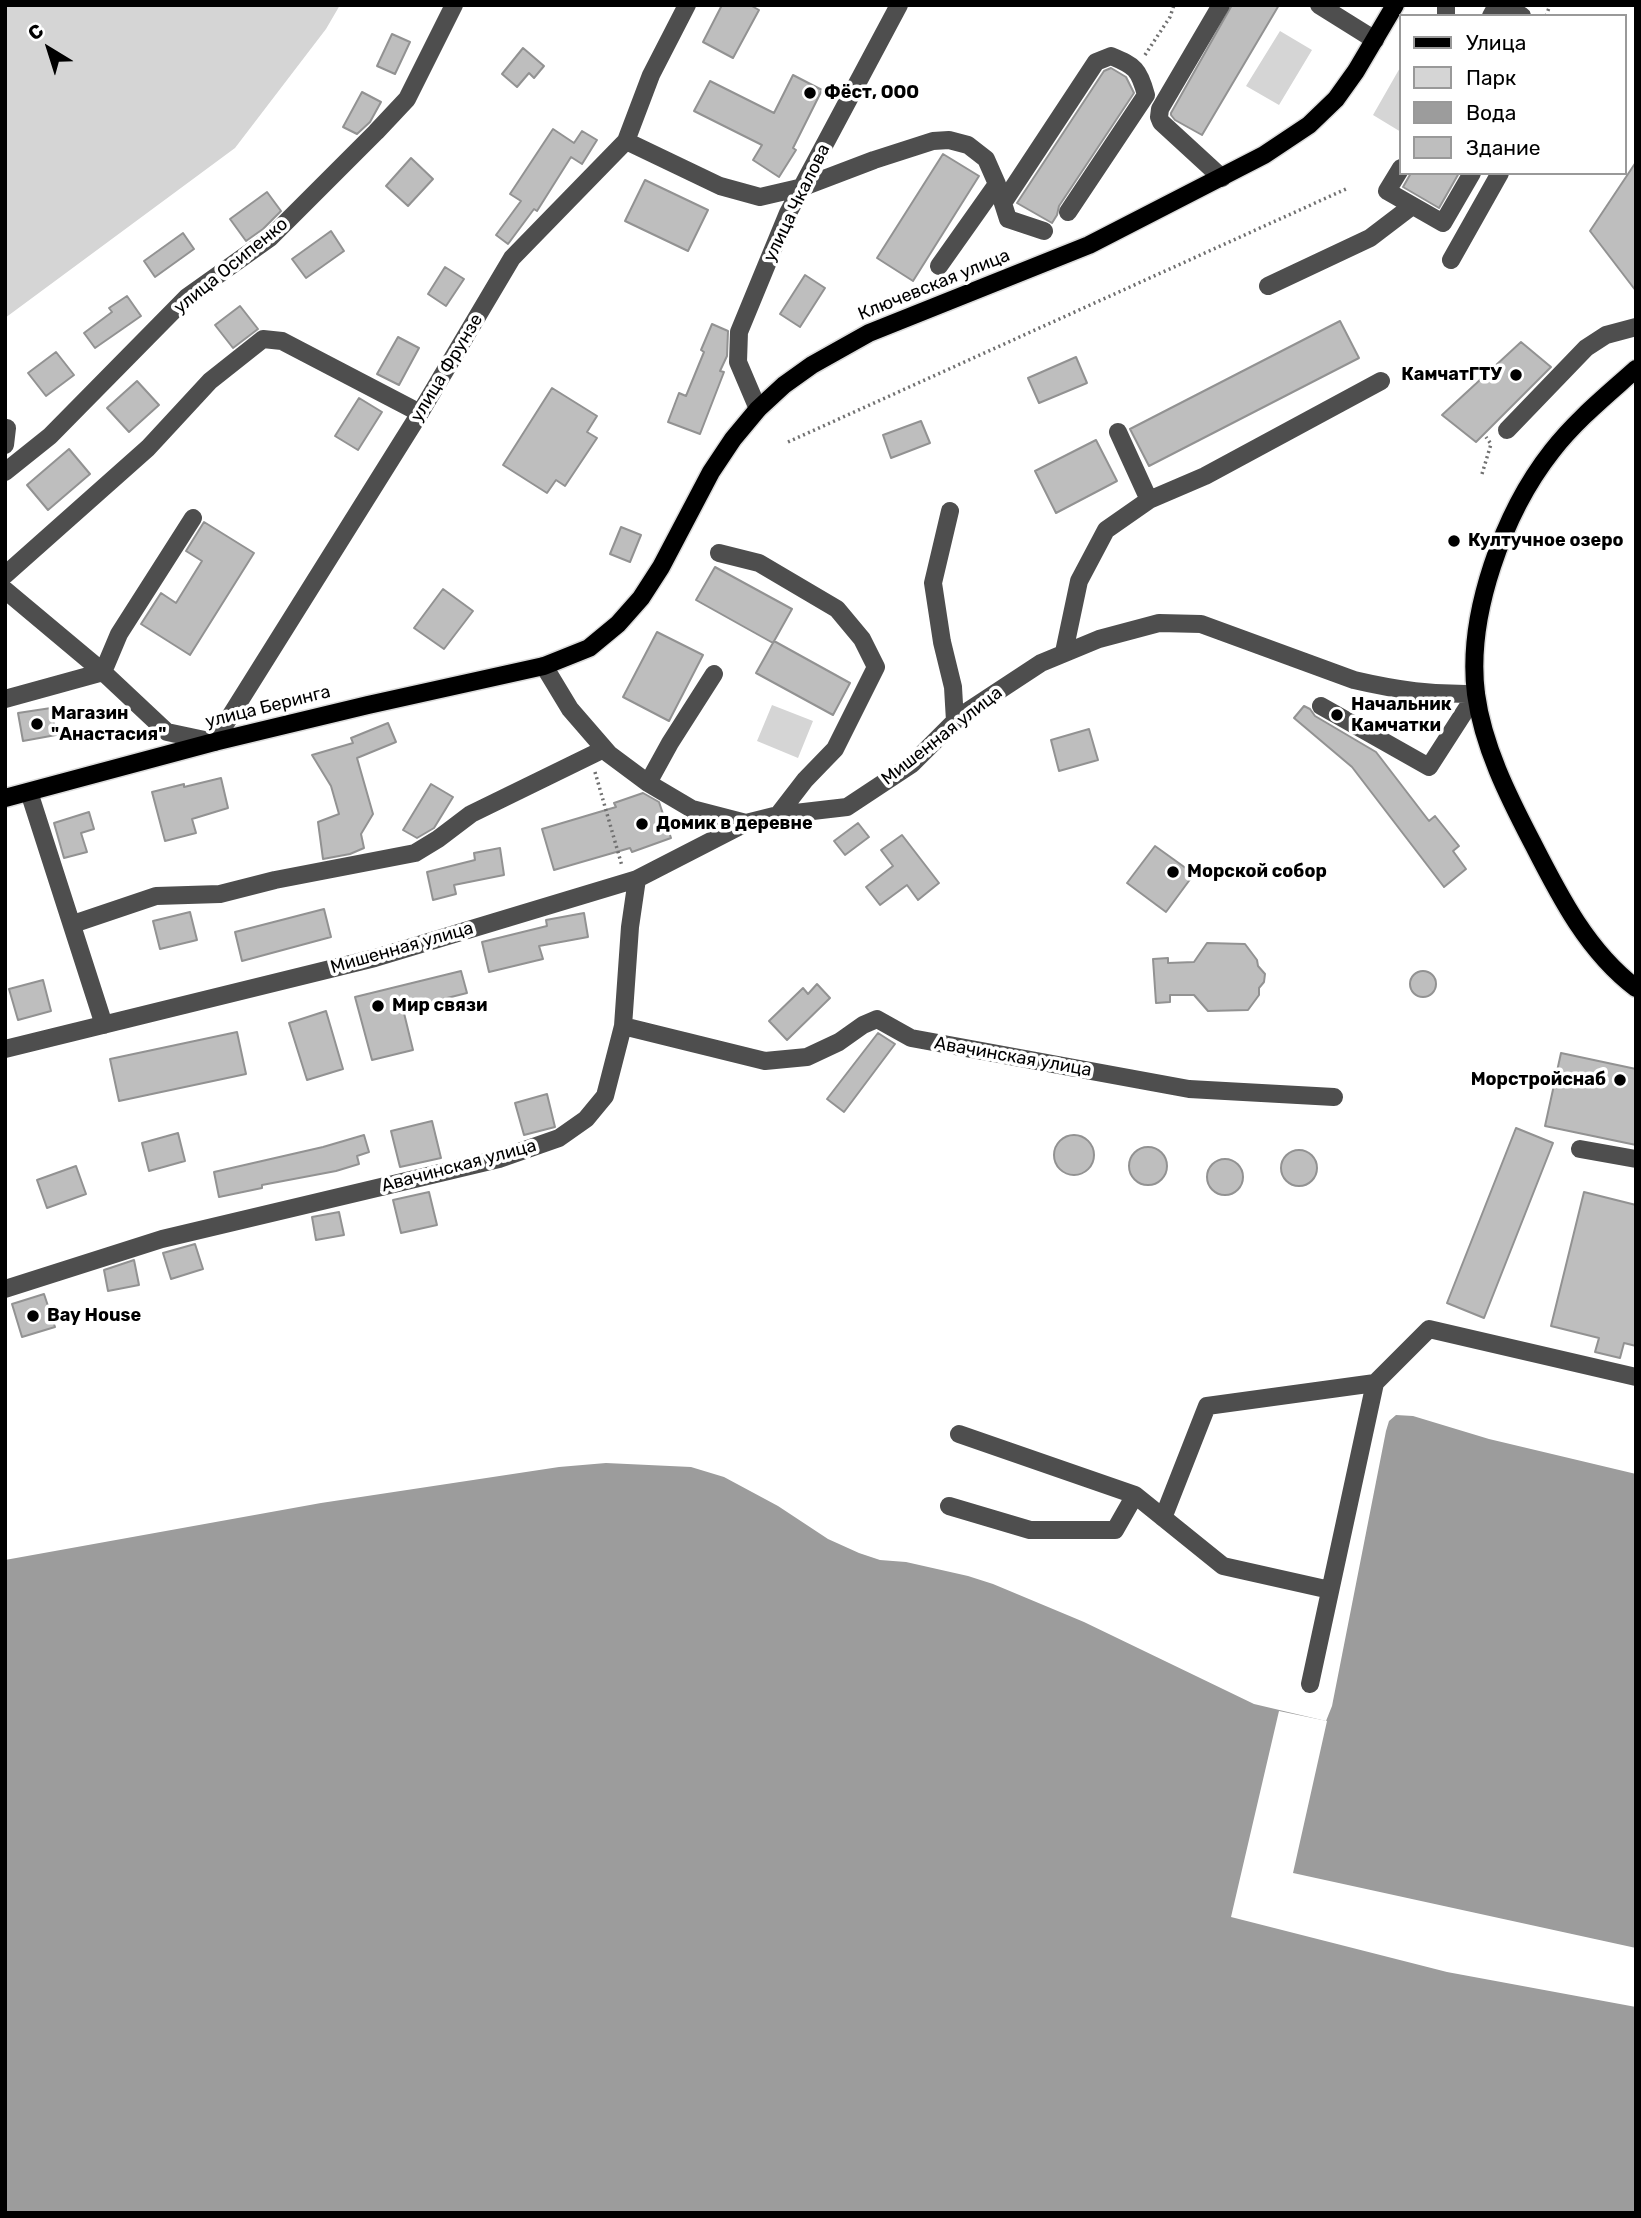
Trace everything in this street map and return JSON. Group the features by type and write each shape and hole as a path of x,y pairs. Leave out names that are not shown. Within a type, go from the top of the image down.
{"main road":[{"name":"Ключевская улица","path":"544,666 589,648 631,610 661,567 721,456 744,423 784,385 812,365 869,333 1089,245 1222,178 1291,139 1319,116 1343,90 1395,5"},
{"path":"1636,369 1590,410 1553,450 1519,505 1497,555 1479,617 1474,658 1476,694 1497,769 1546,871 1596,949 1636,988"},
{"name":"улица Беринга","path":"5,799 214,741 544,666"}],"street":[{"name":"улица Осипенко","path":"5,472 50,436 187,297 270,238 407,100 454,5"},
{"name":"улица Фрунзе","path":"214,741 420,413 512,258 626,141 651,75 687,5"},
{"name":"улица Чкалова","path":"758,409 738,362 738,332 788,213 899,5"},
{"path":"1221,5 1160,109 1159,117 1161,122 1222,178"},
{"path":"1319,5 1375,40"},
{"path":"1003,203 1096,62 1111,56 1133,65 1141,76 1146,95 1068,212"},
{"path":"626,141 720,186 760,197 803,187 933,141 949,140 968,145 986,159 1008,219 1044,231"},
{"path":"1400,170 1387,191 1443,223 1471,175"},
{"path":"1451,260 1499,175"},
{"path":"939,266 997,184"},
{"path":"1268,286 1370,238 1412,206"},
{"path":"1507,430 1586,348 1606,335 1636,327"},
{"path":"5,575 148,448 211,381 263,339 282,341 420,413"},
{"path":"1064,652 1079,581 1106,530 1149,500 1205,476 1381,381"},
{"path":"5,428 5,445"},
{"path":"1118,432 1149,500"},
{"path":"950,511 933,583 942,642 953,687 955,721"},
{"path":"103,672 120,634 193,518"},
{"path":"719,553 759,563 837,609 862,639 876,667 835,749 805,780 778,815"},
{"path":"5,590 103,672 167,732 214,741"},
{"name":"Мишенная улица","path":"5,1049 376,958 631,880 746,823 778,815 846,807 912,764 955,721 1041,663 1099,639 1159,623 1201,624 1354,680 1401,691 1444,695 1476,694"},
{"path":"544,666 570,709 604,749 648,783 692,809 746,823"},
{"path":"5,699 103,672"},
{"path":"648,783 714,674"},
{"path":"1321,706 1429,767 1476,694"},
{"path":"73,924 156,896 220,894 275,880 415,853 471,814 604,749"},
{"path":"29,792 104,1025"},
{"path":"623,1026 631,880"},
{"name":"Авачинская улица","path":"5,1289 162,1240 499,1159 559,1138 586,1119 605,1096 623,1026 765,1061 807,1057 877,1019 911,1038 1189,1089 1334,1097"},
{"path":"1580,1149 1636,1158"},
{"path":"1310,1684 1375,1383 1429,1329 1636,1377"},
{"path":"1163,1518 1207,1406 1375,1383"},
{"path":"960,1434 1135,1495 1223,1566 1330,1590"},
{"path":"949,1506 1030,1530 1115,1530 1135,1495"}],"path":[{"path":"1136,69 1170,17 1174,5"},
{"path":"788,442 1346,189"},
{"path":"1482,474 1491,444 1486,437"},
{"path":"594,770 631,880"}],"green space":[{"path":"5,5 340,5 326,29 235,148 5,318"},
{"path":"1280,31 1312,50 1279,105 1246,86"},
{"path":"1400,68 1400,131 1373,115"},
{"path":"772,705 813,721 798,758 757,741"}],"water":[{"path":"1396,1415 1413,1416 1489,1439 1636,1474 1636,2213 5,2213 5,1560 321,1503 559,1467 606,1463 691,1467 724,1477 778,1506 828,1539 859,1553 880,1560 906,1562 968,1576 993,1584 1084,1622 1254,1704 1326,1721 1332,1706 1386,1431 1389,1421"}],"pier":[{"path":"1279,1711 1327,1721 1293,1873 1636,1948 1636,2007 1447,1972 1231,1917"}],"building":[{"path":"722,5 750,5 759,10 733,58 703,42"},
{"path":"1232,5 1279,5 1202,135 1175,120 1171,113"},
{"path":"392,34 410,42 395,74 377,66"},
{"path":"523,48 544,66 534,78 529,73 517,87 502,74"},
{"path":"1111,68 1126,77 1134,93 1059,206 1052,223 1017,203 1104,71"},
{"path":"793,75 822,90 793,148 796,150 779,177 753,160 762,145 694,111 710,81 774,113"},
{"path":"362,92 381,102 370,122 357,134 343,127"},
{"path":"553,129 574,143 582,131 597,140 582,164 571,157 537,211 534,209 508,244 496,235 521,201 510,194"},
{"path":"943,154 979,176 913,281 877,258"},
{"path":"411,158 433,179 408,206 386,186"},
{"path":"1636,162 1636,291 1590,231"},
{"path":"1410,175 1458,175 1439,208 1403,187"},
{"path":"645,180 708,210 688,251 625,221"},
{"path":"267,192 281,211 246,241 230,219"},
{"path":"331,231 344,251 306,278 292,259"},
{"path":"183,233 194,249 155,277 144,261"},
{"path":"445,267 464,279 446,306 428,294"},
{"path":"805,275 825,288 800,327 780,314"},
{"path":"127,296 141,316 95,348 84,333 112,312 109,308"},
{"path":"240,306 258,329 233,348 215,325"},
{"path":"1340,321 1359,358 1149,466 1130,429"},
{"path":"712,324 728,331 727,356 720,371 724,372 700,434 668,422 679,393 686,396"},
{"path":"398,337 419,348 399,385 377,374"},
{"path":"1521,342 1551,367 1476,442 1442,415"},
{"path":"56,352 74,375 46,396 28,373"},
{"path":"1076,357 1087,383 1039,403 1028,378"},
{"path":"137,381 159,405 129,432 107,408"},
{"path":"552,388 597,416 587,432 597,438 565,486 556,480 547,493 503,465"},
{"path":"359,398 382,412 358,450 335,436"},
{"path":"921,421 930,443 891,458 883,435"},
{"path":"1096,440 1117,481 1056,513 1035,471"},
{"path":"69,449 90,474 48,510 27,485"},
{"path":"204,522 254,553 190,655 141,624 161,593 176,603 202,561 186,551"},
{"path":"621,527 641,535 630,562 610,554"},
{"path":"715,567 792,609 773,643 696,600"},
{"path":"443,589 473,611 444,649 414,628"},
{"path":"657,632 703,655 669,721 623,697"},
{"path":"774,641 850,683 833,715 756,673"},
{"path":"1304,706 1315,716 1376,752 1429,821 1435,816 1459,846 1453,851 1466,869 1444,887 1352,767 1294,718"},
{"name":"Магазин \"Анастасия\"","path":"51,708 56,735 23,741 18,713"},
{"path":"388,723 396,742 357,758 373,814 361,834 364,848 350,854 323,859 318,822 339,814 331,786 312,755 353,743 351,738"},
{"path":"1089,729 1098,760 1059,771 1051,740"},
{"path":"221,778 228,808 192,819 196,833 165,841 152,792"},
{"path":"431,784 453,797 434,828 417,838 403,830"},
{"path":"643,793 659,802 671,838 632,852 630,848 554,870 542,829 616,807 614,803"},
{"path":"89,812 94,829 81,833 87,852 64,858 54,823"},
{"path":"858,823 869,837 845,855 834,841"},
{"path":"902,835 939,883 918,900 907,885 880,905 866,887 893,866 881,850"},
{"path":"1155,846 1194,874 1166,912 1127,883"},
{"path":"500,848 504,875 454,885 456,894 433,900 427,872 475,860 474,853"},
{"path":"324,909 331,937 242,961 235,932"},
{"path":"190,912 197,940 160,949 153,921"},
{"path":"584,913 588,937 539,946 543,959 489,972 482,942 547,926 546,920"},
{"path":"1207,943 1245,944 1257,960 1258,966 1265,974 1264,982 1259,988 1259,995 1248,1010 1208,1011 1194,995 1170,995 1170,1002 1156,1003 1153,959 1168,958 1168,963 1194,962"},
{"path":"461,971 467,993 403,1009 413,1050 372,1060 355,997"},
{"path":"1423,971 1432,975 1436,984 1432,993 1423,997 1414,993 1410,984 1414,975"},
{"path":"43,980 51,1011 18,1020 9,989"},
{"path":"817,984 830,998 787,1040 769,1021 803,988 808,994"},
{"path":"326,1011 343,1069 307,1080 289,1023"},
{"path":"237,1032 246,1074 119,1101 110,1059"},
{"path":"878,1033 895,1044 844,1112 827,1099"},
{"path":"1561,1053 1636,1069 1636,1145 1545,1126"},
{"path":"547,1094 555,1127 524,1135 515,1103"},
{"path":"432,1121 441,1158 400,1167 391,1131"},
{"path":"1516,1128 1553,1143 1484,1318 1447,1303"},
{"path":"178,1133 185,1161 149,1171 142,1143"},
{"path":"364,1135 369,1152 357,1156 359,1164 219,1197 214,1172"},
{"path":"1074,1135 1088,1141 1094,1155 1088,1169 1074,1175 1060,1169 1054,1155 1060,1141"},
{"path":"1148,1147 1162,1152 1167,1166 1162,1180 1148,1185 1134,1180 1129,1166 1134,1152"},
{"path":"1299,1150 1311,1156 1317,1168 1311,1180 1299,1186 1287,1180 1281,1168 1287,1156"},
{"path":"1225,1159 1238,1164 1243,1177 1238,1190 1225,1195 1212,1190 1207,1177 1212,1164"},
{"path":"76,1166 86,1194 47,1208 37,1180"},
{"path":"429,1192 437,1225 401,1233 393,1200"},
{"path":"1584,1192 1636,1205 1636,1346 1624,1343 1620,1358 1595,1352 1599,1338 1551,1326"},
{"path":"339,1212 344,1235 316,1240 312,1217"},
{"path":"195,1244 203,1269 171,1279 163,1253"},
{"path":"134,1260 139,1285 108,1291 104,1270"},
{"name":"Bay House","path":"44,1294 55,1327 22,1337 12,1304"}],"place":[{"name":"Фёст, ООО","path":"810,93"},
{"name":"КамчатГТУ","path":"1516,375"},
{"name":"Култучное озеро","path":"1454,541"},
{"name":"Начальник Камчатки","path":"1337,715"},
{"name":"Магазин \"Анастасия\"","path":"37,724"},
{"name":"Домик в деревне","path":"642,824"},
{"name":"Морской собор","path":"1173,872"},
{"name":"Мир связи","path":"378,1006"},
{"name":"Морстройснаб","path":"1620,1080"},
{"name":"Bay House","path":"33,1316"}]}
